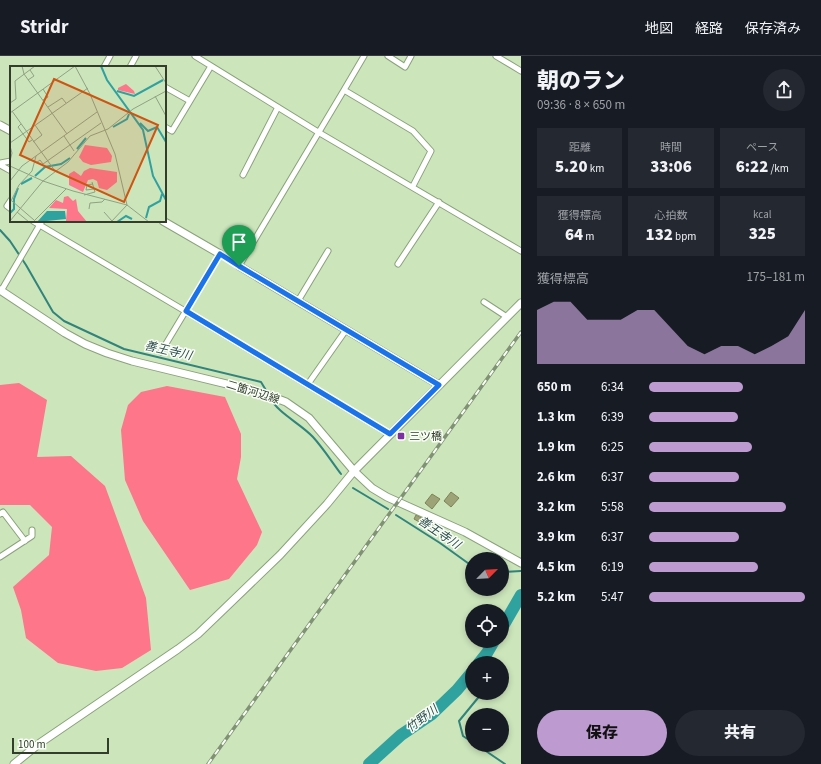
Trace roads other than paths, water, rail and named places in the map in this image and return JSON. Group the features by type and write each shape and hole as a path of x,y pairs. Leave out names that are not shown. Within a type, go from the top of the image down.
{"street":[{"path":"105,66 110,56"},
{"path":"131,66 136,56"},
{"path":"196,56 318,132 413,186 521,251"},
{"path":"239,266 364,56"},
{"path":"388,56 406,67 412,56"},
{"path":"496,56 521,71"},
{"path":"166,128 172,131 211,66"},
{"path":"166,87 190,102"},
{"path":"344,90 413,131 430,151 413,186"},
{"path":"243,175 278,107"},
{"path":"0,125 10,130"},
{"path":"0,164 10,160"},
{"path":"0,164 10,170"},
{"path":"398,264 439,202"},
{"path":"166,222 439,385"},
{"path":"1,290 41,223 390,434"},
{"path":"298,301 328,251"},
{"path":"161,352 220,254"},
{"name":"二箇河辺線","path":"1,290 65,333 85,344 107,353 132,361 260,392 274,396 286,402 309,418 354,471 372,488 465,532 520,563"},
{"path":"484,302 508,317"},
{"path":"14,764 40,743 198,634 280,555 327,504 354,471 521,303"},
{"path":"308,384 346,330"},
{"path":"0,514 3,512 25,541"},
{"path":"0,558 32,536 32,530"}],"waterway":[{"name":"善王寺川","path":"0,230 10,241 26,265 53,312 64,321 124,349 261,382 267,392"},
{"name":"善王寺川","path":"271,399 284,414 313,437 341,474"},
{"name":"善王寺川","path":"353,488 388,509"},
{"name":"善王寺川","path":"396,515 465,561"},
{"name":"善王寺川","path":"509,572 521,571"},
{"name":"竹野川","path":"509,616 521,595"},
{"name":"竹野川","path":"485,656 490,648"},
{"name":"竹野川","path":"369,764 401,735 432,714 465,680"},
{"path":"470,708 476,700"},
{"path":"465,714 459,721 463,736 465,737"},
{"path":"487,752 505,764"}],"railway":[{"path":"208,764 521,332"}],"place":[{"name":"三ツ橋","path":"401,436"}]}
